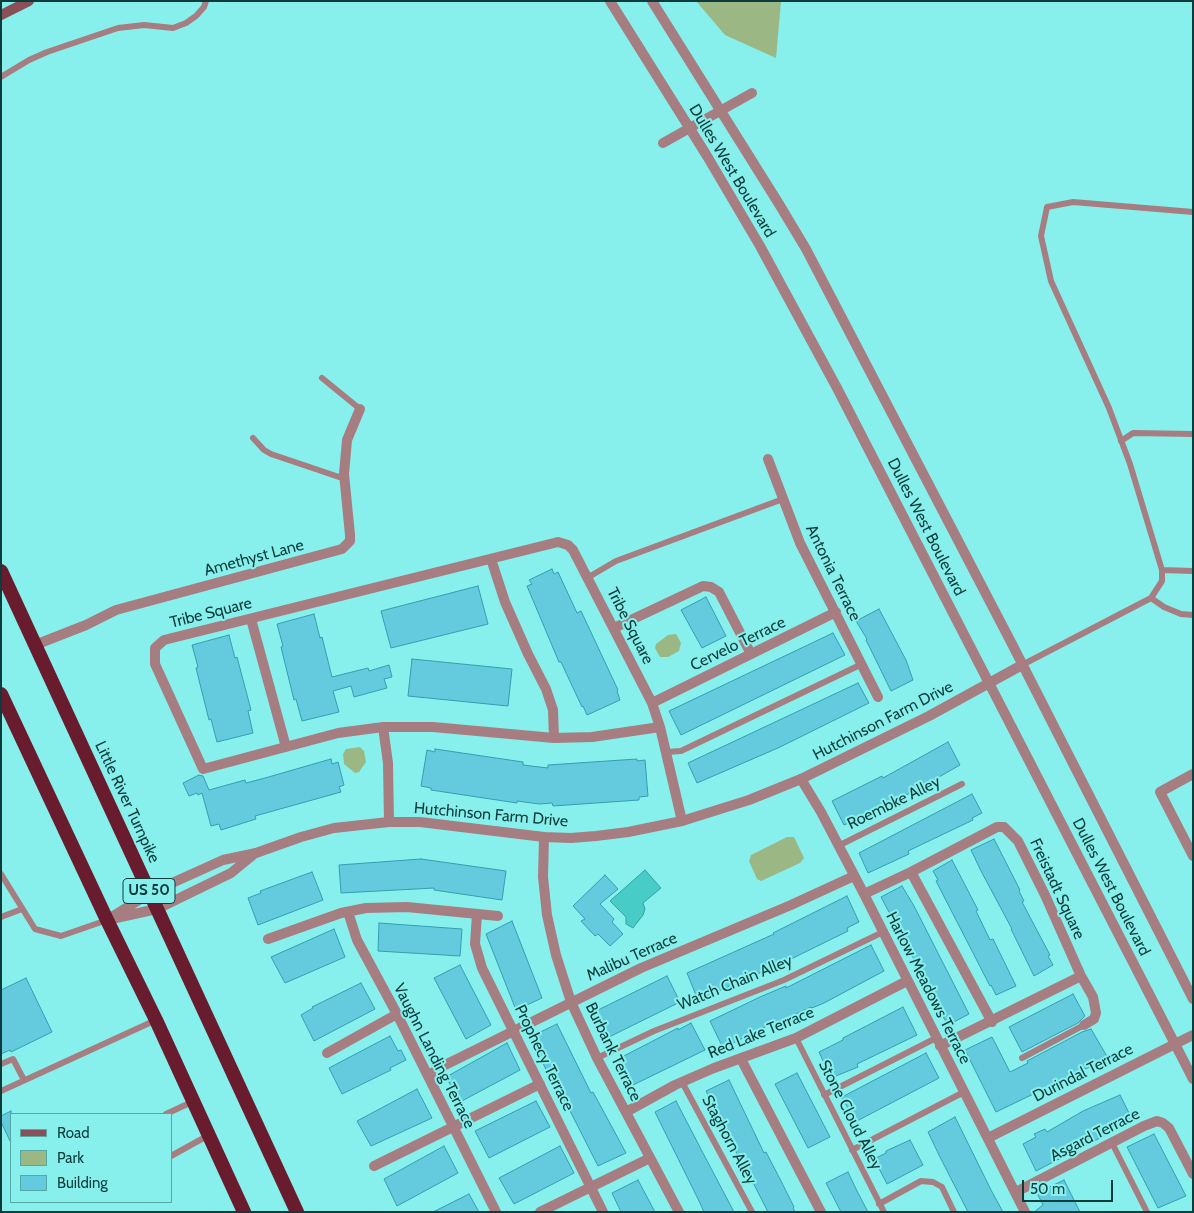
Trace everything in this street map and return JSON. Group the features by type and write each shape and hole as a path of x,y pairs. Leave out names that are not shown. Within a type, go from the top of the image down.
{"highway":[{"name":"Little River Turnpike","path":"1,571 297,1212"},
{"name":"US 50","path":"1,694 194,1101 244,1212"}],"main road":[{"path":"1,15 29,1"}],"street":[{"name":"Dulles West Boulevard","path":"610,1 756,238 838,388 1193,1079"},
{"name":"Dulles West Boulevard","path":"652,1 806,249 1193,999"},
{"path":"663,143 752,93"},
{"name":"Amethyst Lane","path":"35,645 86,625 116,610 342,549 350,541 345,479 347,440 360,409"},
{"name":"Antonia Terrace","path":"768,459 800,543 878,696"},
{"name":"Tribe Square","path":"660,727 592,737 554,738 433,727 383,727 338,733 203,769 155,664 155,648 164,640 558,542 568,545 573,550 652,703 660,727 682,821"},
{"path":"491,559 505,602 546,689 553,710 554,738"},
{"path":"614,628 703,586 711,587 719,592 751,654"},
{"name":"Cervelo Terrace","path":"652,703 836,612"},
{"path":"250,619 286,747"},
{"name":"Hutchinson Farm Drive","path":"107,920 150,893 223,860 256,854 301,837 334,828 389,822 420,822 544,837 596,836 682,821 749,800 801,779 928,716 1022,665"},
{"path":"383,727 388,763 389,822"},
{"path":"1193,774 1160,792 1193,856"},
{"name":"Harlow Meadows Terrace","path":"801,779 821,812 864,894 1025,1212"},
{"name":"Freistadt Square","path":"864,894 997,827 1004,827 1018,842 1045,895 1081,976 1093,997 1096,1006 1094,1018 1084,1025"},
{"name":"Burbank Terrace","path":"544,837 543,877 548,915 556,955 572,1002 597,1058 679,1212"},
{"name":"Hutchinson Farm Drive","path":"107,920 157,909 231,873 256,854"},
{"path":"911,872 992,1022"},
{"name":"Malibu Terrace","path":"428,1076 443,1066 640,968 792,905 854,876"},
{"path":"268,939 313,922 366,908 407,907 498,916"},
{"name":"Vaughn Landing Terrace","path":"348,912 357,940 397,1014 496,1212"},
{"name":"Prophecy Terrace","path":"477,914 476,944 482,968 603,1212"},
{"path":"938,1042 992,1022 1081,976"},
{"name":"Red Lake Terrace","path":"626,1112 682,1082 796,1038 907,981"},
{"path":"327,1053 397,1014"},
{"name":"Durindal Terrace","path":"988,1138 1193,1035"},
{"path":"741,1059 821,1212"},
{"path":"374,1166 540,1084"},
{"name":"Asgard Terrace","path":"1016,1192 1148,1124 1160,1121 1171,1131 1193,1174"},
{"path":"540,1212 650,1158"}],"lane":[{"path":"1,78 29,60 47,52 118,28 144,25 173,28 186,23 196,16 204,7 206,1"},
{"path":"1022,665 1151,598 1162,581 1162,570 1130,464 1106,401 1051,281 1041,236 1047,207 1073,202 1193,212"},
{"path":"322,378 360,409"},
{"path":"1121,441 1133,433 1193,434"},
{"path":"253,438 264,450 271,454 345,479"},
{"path":"587,578 616,561 783,499"},
{"path":"1162,570 1193,571"},
{"path":"1151,598 1164,608 1181,614 1193,615"},
{"path":"666,752 681,751 862,664"},
{"name":"Roembke Alley","path":"838,846 962,784"},
{"path":"1,874 35,929 61,936 107,920"},
{"path":"1,917 22,909"},
{"name":"Watch Chain Alley","path":"597,1058 654,1031 784,980 883,932"},
{"path":"1,1091 156,1020"},
{"path":"1022,1058 1084,1025"},
{"name":"Stone Cloud Alley","path":"796,1038 884,1212"},
{"path":"824,1095 938,1042"},
{"path":"1,1064 13,1059 24,1080"},
{"name":"Staghorn Alley","path":"682,1082 752,1212"},
{"path":"852,1150 964,1092"},
{"path":"168,1113 194,1101"},
{"path":"172,1155 209,1135"},
{"path":"1112,1143 1147,1212"},
{"path":"879,1204 922,1181 933,1182 942,1187 954,1212"}],"green space":[{"path":"696,1 781,1 776,58 725,35"},
{"path":"676,634 681,643 679,651 668,657 660,657 655,648 656,644 668,635"},
{"path":"360,747 364,751 366,762 359,772 355,773 344,764 343,754 346,749"},
{"path":"787,837 794,837 804,858 800,863 761,881 757,879 749,861 751,855"}],"water":[{"path":"645,870 661,888 643,903 645,909 643,915 633,928 626,924 626,917 610,901"}],"building":[{"path":"552,569 554,574 558,572 577,613 581,611 618,690 620,700 587,715 561,662 559,662 527,586 532,584 529,580"},
{"path":"478,586 488,624 391,648 381,611"},
{"path":"706,597 726,636 702,648 681,610"},
{"path":"879,609 906,660 913,680 891,691 867,639 856,621"},
{"path":"314,614 332,677 368,668 369,671 389,665 392,677 384,679 387,688 354,697 351,686 333,691 339,712 302,721 296,699 294,700 277,624"},
{"path":"833,633 845,655 681,735 669,711"},
{"path":"229,635 251,710 248,711 253,733 217,742 211,719 209,720 192,645"},
{"path":"412,659 512,669 508,706 408,696"},
{"path":"858,683 869,703 778,748 697,783 688,763"},
{"path":"948,742 960,765 911,793 903,796 902,794 844,825 832,801 882,776 883,778"},
{"path":"435,749 523,762 523,765 548,768 548,765 645,760 648,796 639,797 639,800 553,806 552,803 539,804 517,801 517,803 431,790 431,788 421,786 427,750 435,752"},
{"path":"331,759 332,764 338,762 344,785 339,787 341,792 255,816 256,819 221,830 219,824 211,826 202,793 189,796 183,783 199,775 203,776 209,790 245,780 246,783"},
{"path":"972,794 982,813 972,818 973,820 908,851 909,854 868,873 859,853"},
{"path":"994,839 1020,890 1024,901 1022,902 1050,955 1048,956 1053,965 1034,976 971,850"},
{"path":"421,859 506,871 502,900 434,890 434,888 341,893 339,865"},
{"path":"952,860 978,910 976,911 990,940 993,939 1016,986 996,995 936,881 938,880 933,871"},
{"path":"312,872 323,900 258,925 248,898 261,893 260,891"},
{"path":"605,875 618,889 600,904 614,919 612,922 623,934 610,946 598,934 595,936 581,921 585,919 573,906"},
{"path":"902,886 969,1014 948,1025 915,966 917,965 881,897"},
{"path":"847,896 859,922 847,928 848,931 787,961 698,1000 687,973 774,934"},
{"path":"512,921 542,998 516,1010 486,934"},
{"path":"379,923 462,929 460,956 378,951"},
{"path":"334,929 345,957 285,983 271,957"},
{"path":"871,945 884,971 824,1003 773,1023 723,1048 710,1021 760,997 786,986 786,988"},
{"path":"460,965 491,1025 466,1039 434,978"},
{"path":"667,976 680,1002 607,1038 594,1012"},
{"path":"26,978 52,1032 11,1052 10,1050 1,1054 1,990"},
{"path":"361,983 375,1009 314,1041 301,1015 312,1007"},
{"path":"1073,994 1085,1016 1078,1023 1022,1052 1009,1027"},
{"path":"903,1007 917,1035 857,1064 858,1067 831,1078 819,1052"},
{"path":"691,1023 705,1050 631,1086 618,1059"},
{"path":"557,1024 591,1093 593,1092 626,1153 598,1166 564,1099 561,1100 530,1037"},
{"path":"1091,1029 1108,1058 996,1112 965,1050 992,1037 1010,1072 1028,1063 1027,1061"},
{"path":"390,1036 398,1051 401,1050 406,1060 390,1068 391,1070 342,1094 329,1068"},
{"path":"507,1043 520,1070 460,1102 446,1077"},
{"path":"926,1053 939,1078 855,1122 842,1097"},
{"path":"797,1073 830,1137 808,1148 775,1084"},
{"path":"729,1080 795,1212 768,1212 738,1156 706,1091"},
{"path":"417,1089 432,1118 371,1146 357,1121"},
{"path":"1120,1095 1133,1121 1036,1171 1023,1144 1036,1137 1034,1134 1045,1129 1047,1132 1083,1111"},
{"path":"536,1101 550,1127 489,1158 475,1131"},
{"path":"676,1101 734,1212 704,1212 655,1112"},
{"path":"11,1111 10,1141 1,1122 1,1116"},
{"path":"955,1117 1003,1212 968,1212 939,1155 928,1132"},
{"path":"1154,1134 1186,1196 1158,1208 1127,1147"},
{"path":"910,1140 923,1165 887,1184 874,1159"},
{"path":"444,1146 458,1173 397,1206 384,1179"},
{"path":"560,1146 574,1173 514,1204 499,1178"},
{"path":"848,1172 868,1212 841,1212 826,1183"},
{"path":"638,1180 655,1212 621,1212 612,1193"},
{"path":"1064,1180 1080,1212 1034,1212 1043,1205 1037,1193"},
{"path":"469,1194 479,1212 433,1212"}]}
